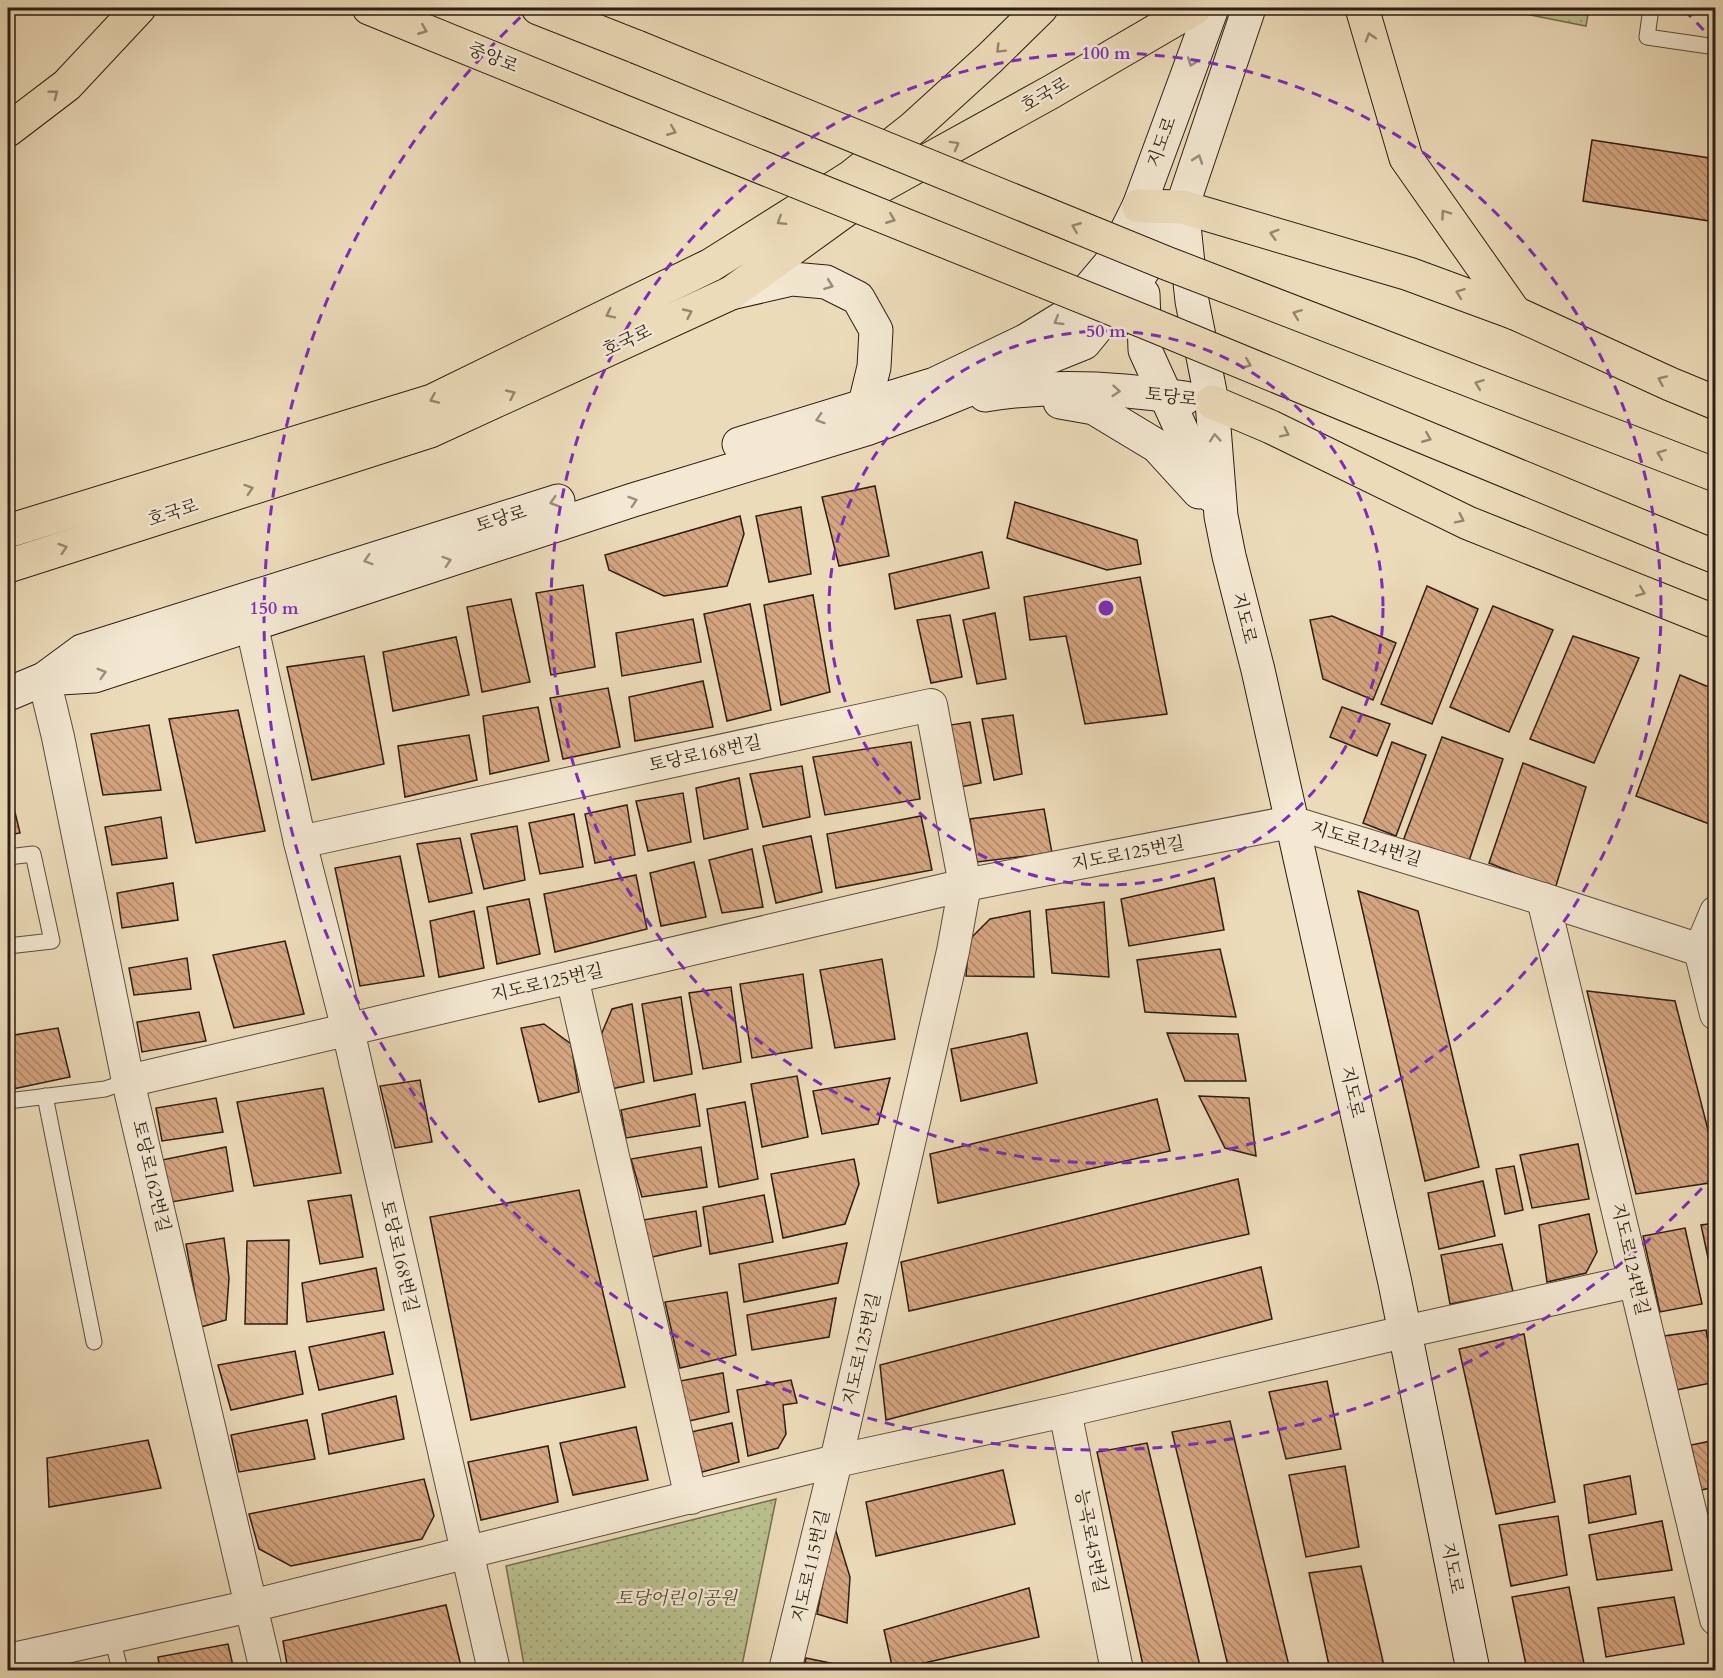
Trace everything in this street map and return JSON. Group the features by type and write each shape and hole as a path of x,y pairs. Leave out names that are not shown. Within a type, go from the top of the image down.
{"main road":[{"path":"8,130 67,85 139,8"},
{"name":"중앙로","path":"369,8 1150,324 1703,552"},
{"path":"538,8 1166,263 1716,475"},
{"name":"호국로","path":"8,531 432,401 711,265 851,177 921,120 1041,8"},
{"name":"호국로","path":"8,566 430,431 731,293 872,191 1051,92 1195,8"},
{"name":"지도로","path":"1212,8 1139,206 1145,350 1221,516"},
{"name":"지도로","path":"1249,8 1182,207 1192,301 1212,402 1221,516 1229,556 1258,670 1404,1332 1473,1671"},
{"path":"1362,8 1406,158 1515,313"},
{"path":"1139,206 1182,207 1409,274 1515,313 1716,403"},
{"name":"토당로","path":"248,612 865,404 934,384 1025,341 1066,316 1110,264 1139,206"},
{"name":"토당로","path":"8,694 44,680 82,651 248,612 633,500 866,429 933,404 1012,381 1084,344 1142,272 1182,207"},
{"path":"731,293 792,279 826,282 858,298 876,330 874,367 865,404"},
{"name":"토당로","path":"964,369 1012,381 1078,388 1161,385 1212,402"},
{"path":"1012,381 1094,408 1157,446 1221,516"},
{"path":"1212,402 1271,426 1468,523 1716,622"}],"street":[{"name":"토당로168번길","path":"248,612 300,842 348,1030 494,1671"},
{"name":"토당로162번길","path":"44,680 58,737 128,1081 266,1671"},
{"name":"토당로168번길","path":"300,842 931,705 965,885"},
{"name":"지도로125번길","path":"128,1081 965,885 1291,822"},
{"name":"지도로124번길","path":"1291,822 1544,898 1700,950"},
{"name":"지도로125번길","path":"836,1461 951,963 965,885"},
{"name":"지도로124번길","path":"1544,898 1716,1619"},
{"path":"1716,912 1700,950 1716,1014"},
{"path":"572,977 691,1498"},
{"path":"8,1660 251,1606 836,1461 1635,1281"},
{"name":"능곡로45번길","path":"1065,1411 1117,1671"},
{"name":"지도로115번길","path":"785,1671 836,1461"}],"lane":[{"path":"1652,8 1647,37 1716,47"},
{"path":"8,857 33,854 52,941 8,946"},
{"path":"8,1101 105,1089 128,1081"},
{"path":"45,1096 94,1342"},
{"path":"112,1636 120,1671"}],"green space":[{"path":"1506,8 1589,8 1586,26 1505,10"},
{"name":"토당어린이공원","path":"776,1499 741,1670 662,1670 644,1665 619,1670 525,1670 506,1566"}],"building":[{"path":"1592,140 1716,159 1716,222 1583,201"},
{"path":"875,486 889,556 839,566 822,497"},
{"path":"1015,502 1137,540 1141,564 1107,570 1007,538"},
{"path":"801,507 811,574 769,582 756,516"},
{"path":"740,516 744,534 727,586 664,596 609,570 605,555"},
{"path":"982,552 989,588 895,609 889,574"},
{"path":"1140,577 1167,714 1085,724 1066,636 1030,640 1024,597"},
{"path":"583,585 595,667 551,675 536,593"},
{"path":"1427,586 1478,609 1432,724 1381,704"},
{"path":"813,595 830,692 781,705 764,605"},
{"path":"511,599 530,682 482,692 467,607"},
{"path":"750,604 771,710 727,721 704,614"},
{"path":"1493,606 1553,630 1509,732 1450,707"},
{"path":"995,613 1006,679 977,684 963,620"},
{"path":"950,615 962,677 931,683 917,620"},
{"path":"1332,616 1396,643 1373,700 1323,679 1310,620"},
{"path":"693,619 701,662 622,676 616,633"},
{"path":"1573,636 1639,658 1594,763 1530,739"},
{"path":"456,637 469,695 393,711 383,652"},
{"path":"364,656 384,764 312,780 287,667"},
{"path":"1680,675 1716,690 1716,816 1712,825 1636,796"},
{"path":"703,681 713,727 635,741 629,697"},
{"path":"608,688 620,747 563,759 550,698"},
{"path":"538,707 549,761 490,774 483,716"},
{"path":"1342,707 1390,724 1377,756 1330,737"},
{"path":"238,710 265,831 196,843 169,719"},
{"path":"1013,715 1022,774 994,780 982,719"},
{"path":"970,722 981,783 955,788 944,726"},
{"path":"149,725 161,790 103,795 91,734"},
{"path":"469,735 477,780 405,797 398,746"},
{"path":"1442,737 1503,759 1468,864 1403,841"},
{"path":"911,742 920,799 825,815 813,757"},
{"path":"1392,742 1426,755 1396,836 1363,823"},
{"path":"1523,763 1586,787 1555,889 1489,863"},
{"path":"802,766 810,817 763,827 750,774"},
{"path":"739,778 748,829 704,839 696,788"},
{"path":"8,788 20,833 8,835"},
{"path":"683,793 691,842 648,851 636,801"},
{"path":"627,805 635,855 595,863 585,814"},
{"path":"1044,809 1052,853 977,862 970,819"},
{"path":"574,814 583,867 540,874 529,823"},
{"path":"921,816 932,870 836,888 827,834"},
{"path":"161,817 167,858 112,865 105,827"},
{"path":"517,826 525,880 484,889 471,834"},
{"path":"811,836 822,892 776,903 763,846"},
{"path":"460,838 472,893 429,902 417,844"},
{"path":"752,849 763,907 722,913 709,860"},
{"path":"400,856 424,976 360,986 335,868"},
{"path":"694,862 706,917 661,926 650,873"},
{"path":"636,875 647,929 555,952 544,894"},
{"path":"1214,878 1224,930 1129,946 1121,899"},
{"path":"173,883 178,920 122,928 117,893"},
{"path":"1358,891 1418,911 1479,1167 1425,1181"},
{"path":"529,899 540,954 497,964 487,907"},
{"path":"1104,902 1109,977 1052,973 1046,910"},
{"path":"474,911 484,968 439,977 430,921"},
{"path":"1030,911 1034,977 966,976 969,940 990,919"},
{"path":"285,941 304,1014 234,1028 213,955"},
{"path":"1220,949 1236,1017 1145,1012 1137,960"},
{"path":"187,958 191,989 134,995 129,968"},
{"path":"882,959 895,1039 835,1048 820,970"},
{"path":"803,974 812,1048 752,1058 740,984"},
{"path":"731,987 741,1062 703,1069 689,993"},
{"path":"1587,991 1675,1001 1716,1161 1716,1182 1636,1194"},
{"path":"681,997 692,1074 654,1081 642,1004"},
{"path":"632,1004 644,1082 611,1089 601,1035 612,1009"},
{"path":"199,1012 206,1041 142,1052 137,1022"},
{"path":"544,1024 571,1044 579,1092 539,1102 521,1028"},
{"path":"58,1028 70,1077 8,1090 8,1036"},
{"path":"1027,1033 1037,1083 961,1101 951,1049"},
{"path":"1167,1033 1238,1034 1246,1081 1185,1081"},
{"path":"797,1076 808,1137 762,1147 751,1084"},
{"path":"890,1078 878,1124 822,1134 813,1091"},
{"path":"420,1080 432,1142 395,1148 380,1086"},
{"path":"323,1088 341,1173 254,1186 237,1102"},
{"path":"695,1094 700,1126 626,1138 621,1110"},
{"path":"1199,1096 1249,1098 1256,1156 1225,1148"},
{"path":"216,1098 223,1132 162,1141 156,1108"},
{"path":"1157,1099 1170,1151 938,1203 930,1154"},
{"path":"745,1102 758,1179 719,1187 707,1109"},
{"path":"1578,1144 1589,1199 1532,1208 1520,1155"},
{"path":"226,1147 233,1191 172,1202 162,1160"},
{"path":"701,1147 707,1187 642,1197 631,1159"},
{"path":"854,1159 859,1184 845,1224 783,1238 771,1174"},
{"path":"1514,1166 1523,1210 1505,1214 1496,1169"},
{"path":"1238,1179 1249,1234 909,1311 901,1262"},
{"path":"1483,1181 1495,1236 1439,1249 1428,1193"},
{"path":"579,1190 625,1387 471,1420 430,1217"},
{"path":"351,1195 363,1257 320,1264 308,1201"},
{"path":"764,1195 773,1242 710,1254 703,1207"},
{"path":"696,1211 701,1246 652,1257 643,1220"},
{"path":"1589,1214 1597,1252 1586,1273 1547,1282 1539,1225"},
{"path":"1716,1223 1716,1295 1701,1225"},
{"path":"1685,1228 1702,1304 1660,1312 1643,1236"},
{"path":"224,1238 229,1278 226,1320 201,1327 186,1244"},
{"path":"289,1240 287,1324 245,1324 247,1241"},
{"path":"847,1243 838,1283 744,1302 739,1264"},
{"path":"1502,1244 1513,1292 1450,1304 1441,1255"},
{"path":"1261,1267 1272,1319 886,1420 880,1365"},
{"path":"376,1268 384,1310 307,1322 302,1283"},
{"path":"727,1292 736,1355 680,1368 665,1302"},
{"path":"836,1298 829,1337 752,1350 747,1315"},
{"path":"1706,1330 1716,1382 1676,1390 1664,1336"},
{"path":"384,1332 393,1374 319,1390 309,1347"},
{"path":"1524,1334 1555,1502 1496,1514 1459,1349"},
{"path":"295,1351 303,1394 231,1410 218,1365"},
{"path":"723,1373 729,1412 689,1421 680,1381"},
{"path":"791,1380 797,1403 783,1405 786,1434 778,1448 748,1456 737,1390"},
{"path":"1327,1381 1341,1449 1286,1459 1269,1392"},
{"path":"396,1396 404,1439 329,1454 322,1414"},
{"path":"307,1420 315,1459 239,1472 231,1435"},
{"path":"1230,1421 1290,1670 1229,1670 1172,1432"},
{"path":"732,1423 739,1462 702,1472 691,1432"},
{"path":"636,1427 648,1480 573,1495 560,1443"},
{"path":"148,1440 161,1488 49,1507 47,1458"},
{"path":"1716,1440 1716,1487 1701,1490 1691,1445"},
{"path":"1147,1443 1201,1670 1144,1670 1097,1452"},
{"path":"548,1446 558,1502 481,1520 468,1462"},
{"path":"1345,1466 1359,1547 1306,1557 1289,1475"},
{"path":"1003,1470 1015,1524 876,1556 866,1502"},
{"path":"1630,1476 1636,1514 1589,1523 1584,1485"},
{"path":"424,1479 434,1516 422,1539 291,1566 259,1549 249,1514"},
{"path":"1716,1512 1716,1547 1708,1513"},
{"path":"1558,1516 1567,1575 1511,1586 1499,1525"},
{"path":"1662,1521 1672,1570 1597,1580 1589,1535"},
{"path":"834,1525 850,1577 847,1623 817,1614"},
{"path":"1361,1566 1385,1670 1330,1670 1309,1573"},
{"path":"1569,1587 1584,1664 1548,1670 1527,1670 1512,1597"},
{"path":"1029,1588 1039,1637 893,1670 884,1630"},
{"path":"1674,1597 1684,1644 1606,1657 1598,1608"},
{"path":"446,1605 462,1670 288,1670 283,1641"},
{"path":"228,1644 234,1670 160,1670 158,1657"},
{"path":"806,1658 864,1670 803,1670"},
{"path":"1689,1667 1690,1670 1666,1670"}]}
